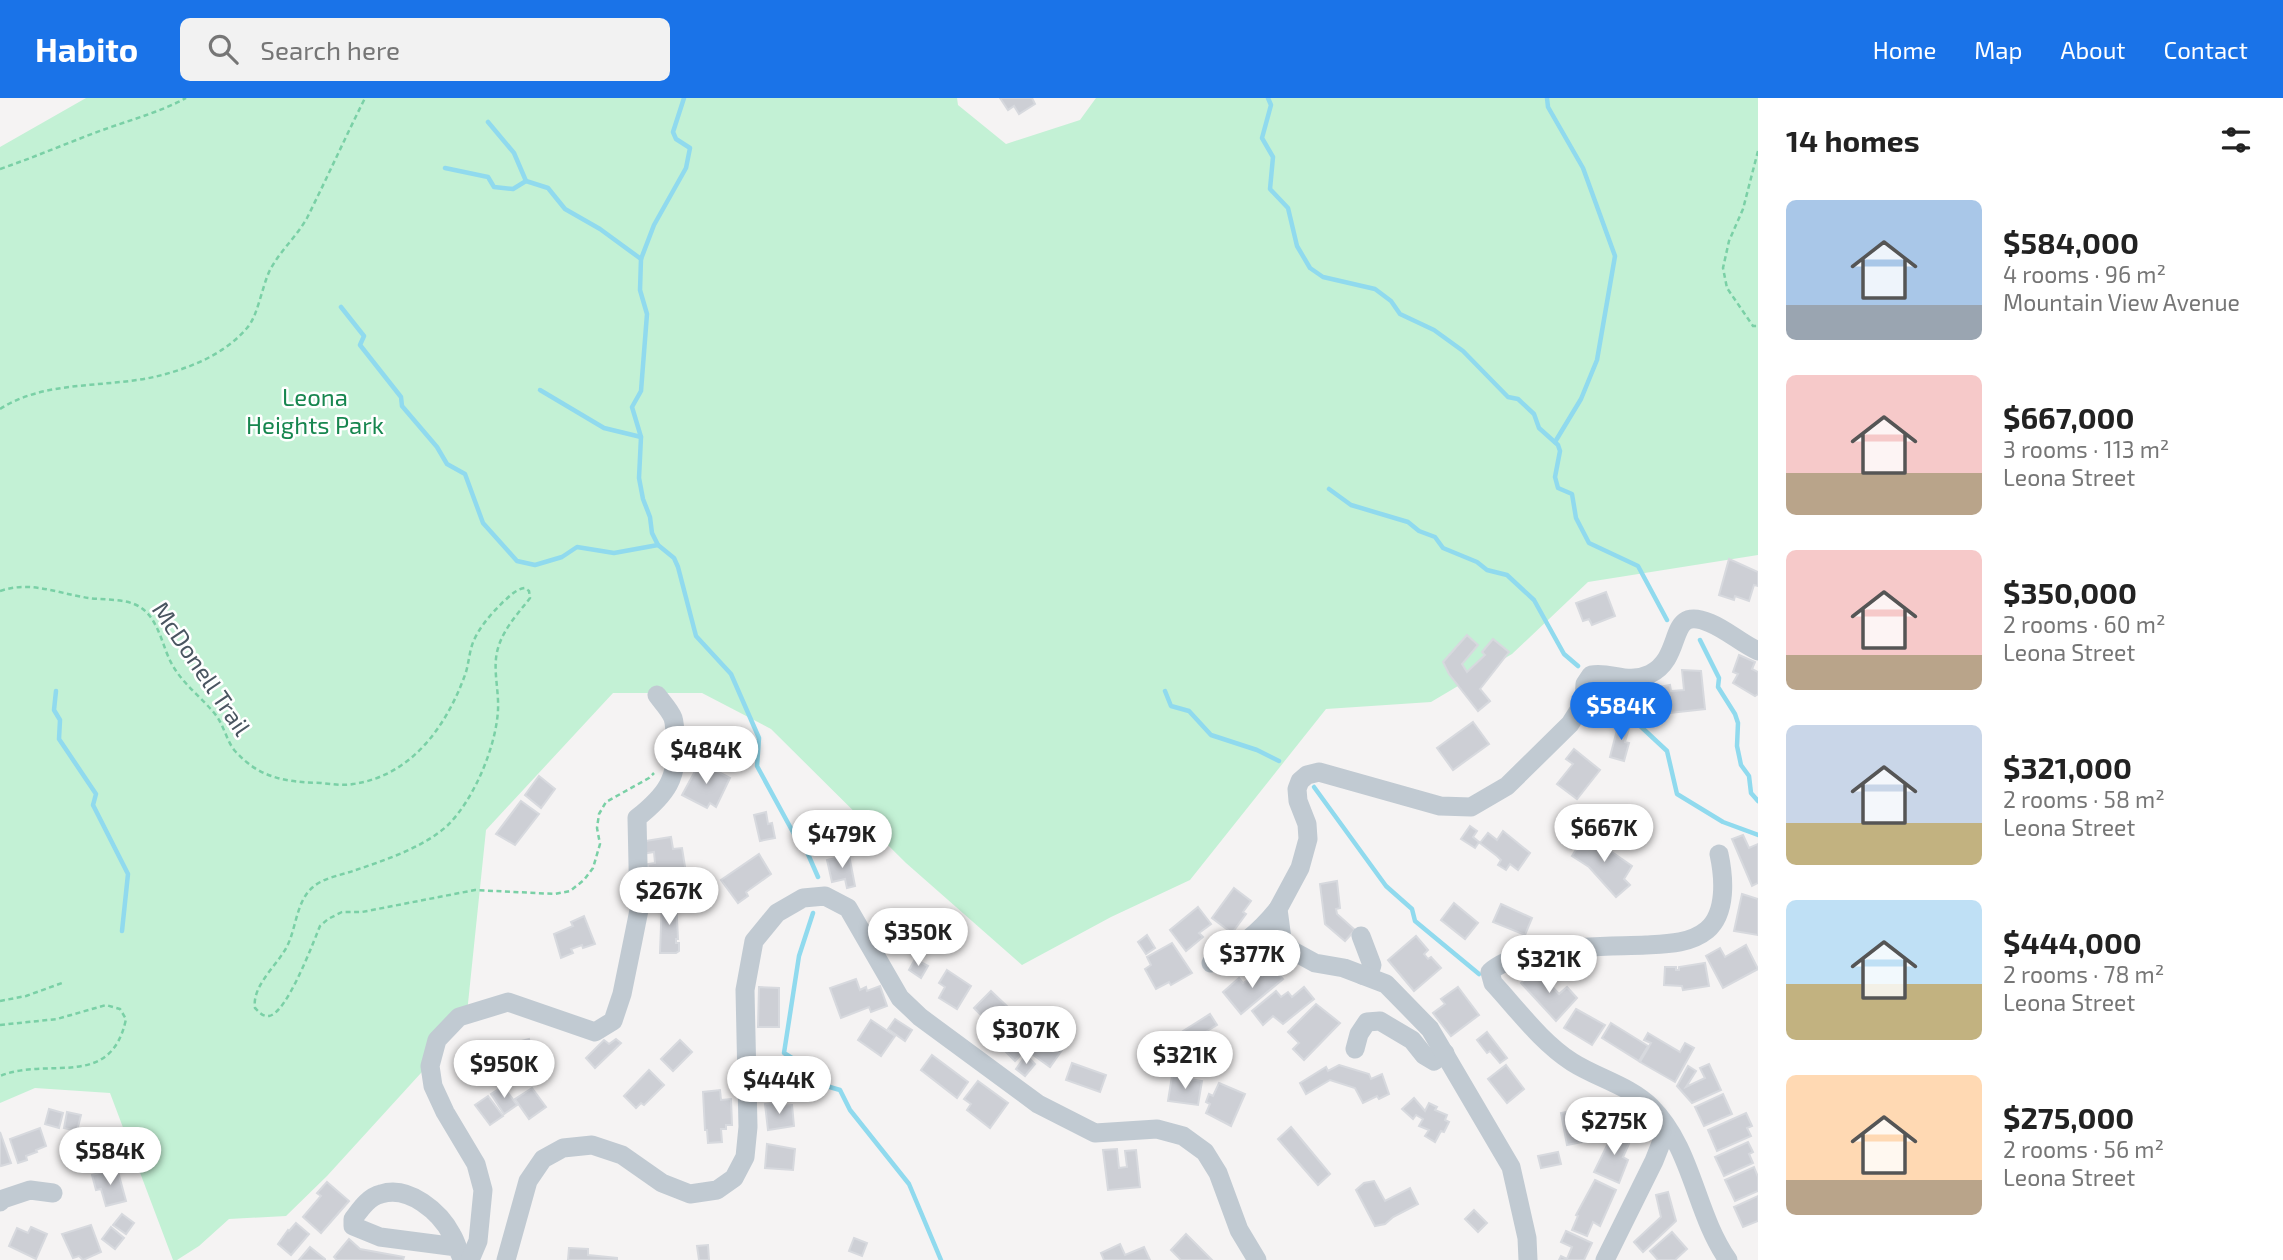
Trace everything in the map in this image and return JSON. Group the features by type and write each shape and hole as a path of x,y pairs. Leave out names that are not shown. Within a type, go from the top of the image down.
{"street":[{"path":"1211,964 1247,943 1262,929 1278,909 1300,868 1308,839 1307,824 1298,801 1297,789 1307,775 1319,772 1440,806 1471,807 1507,786 1570,724 1584,702 1585,684 1591,675 1623,679 1639,678 1651,673 1662,666 1671,654 1678,627 1684,621 1692,618 1713,624 1758,650"},
{"path":"463,1256 478,1241 483,1190 476,1164 433,1086 430,1066 437,1040 459,1017 508,1002 595,1032 613,1021 622,994 639,910 637,818 667,789 674,776 677,755 673,718 657,695"},
{"path":"1719,854 1724,876 1719,908 1709,928 1694,938 1669,943 1547,951 1499,964 1490,972 1493,983 1553,1050 1574,1064 1633,1094 1651,1107 1680,1150 1705,1216 1728,1260"},
{"path":"506,1260 528,1181 543,1160 564,1148 592,1145 622,1155 662,1182 690,1194 717,1190 734,1178 745,1157 748,1127 746,990 754,941 777,913 803,898 825,896 848,908 900,998 920,1017 1038,1104 1095,1133 1157,1129 1183,1136 1205,1152 1218,1173 1239,1230 1257,1260"},
{"path":"1278,909 1282,939 1293,951 1315,963 1344,968 1387,984 1430,1029 1511,1167 1527,1238 1528,1260"},
{"path":"1361,936 1372,965 1370,971 1362,975"},
{"path":"1355,1049 1359,1034 1367,1022 1380,1021 1412,1040 1424,1055 1434,1061 1445,1053"},
{"path":"1605,1260 1654,1161 1667,1128"},
{"path":"0,1202 30,1190 53,1193"},
{"path":"381,1194 412,1197 431,1208 448,1227 463,1256 380,1237 353,1227 353,1220 365,1203 381,1194"}],"path":[{"path":"0,169 166,109 186,98"},
{"path":"0,409 24,396 111,382 135,381 181,370 200,362 238,338 251,324 271,269 306,219 365,98"},
{"path":"1758,151 1743,209 1729,241 1723,268 1727,288 1753,326 1758,326"},
{"name":"McDonell Trail","path":"0,592 17,587 47,588 84,598 134,604 143,609 163,641 172,665 187,686 204,700 220,720 234,749 251,765 271,777 288,782 352,785 403,766 425,745 456,697 474,640 490,614 518,589 525,588 529,591 530,598 505,628 497,650 494,669 498,711 489,751 464,806 431,839 372,865 314,886 304,899 289,946 256,992 256,1008 261,1014 268,1016 273,1015 293,990 320,926 342,912 362,912 475,890 555,894 570,891 584,880 593,868 600,844 597,828 599,814 606,802 649,778 656,770"},
{"path":"0,1001 26,996 62,983"},
{"path":"0,1025 57,1019 106,1005 120,1009 125,1019 122,1038 104,1060 61,1070 16,1069 0,1076"}],"green space":[{"name":"Leona Heights Park","path":"86,98 957,98 958,105 1006,144 1080,120 1096,98 1758,98 1758,555 1588,582 1512,654 1431,702 1326,709 1190,880 1111,917 1022,965 906,863 771,729 702,693 613,693 486,830 467,1013 431,1062 327,1176 286,1216 229,1219 199,1246 173,1260 110,1093 35,1088 0,1103 0,147"}],"building":[{"path":"1000,98 1032,98 1035,104 1019,114 1014,106 1008,110"},
{"path":"1729,559 1758,572 1758,586 1754,585 1749,601 1735,596 1734,600 1719,595"},
{"path":"1606,592 1615,616 1592,625 1589,619 1583,621 1576,603"},
{"path":"1467,635 1478,645 1462,664 1467,672 1485,655 1482,652 1493,639 1509,652 1480,689 1490,701 1478,711 1443,662"},
{"path":"1739,655 1755,662 1752,669 1758,672 1758,694 1755,696 1733,683 1738,674 1733,672"},
{"path":"1682,670 1701,671 1705,709 1661,714 1658,687 1670,685 1671,691 1684,690"},
{"path":"1473,722 1489,744 1453,770 1437,748"},
{"path":"1619,722 1630,725 1625,742 1629,743 1624,761 1610,757"},
{"path":"1574,749 1600,770 1577,799 1557,784 1573,764 1566,759"},
{"path":"700,762 730,778 716,807 710,803 707,808 682,795"},
{"path":"539,776 555,789 541,808 525,795"},
{"path":"521,801 539,814 515,845 496,834"},
{"path":"766,812 775,838 760,841 754,815"},
{"path":"1470,826 1477,831 1473,837 1479,842 1475,848 1461,839"},
{"path":"1503,831 1530,853 1518,870 1510,864 1506,870 1498,865 1501,860 1480,843 1488,833 1497,840"},
{"path":"1586,834 1632,866 1624,879 1630,885 1616,897 1589,867 1572,856"},
{"path":"1743,835 1749,848 1758,844 1758,883 1752,886 1732,839"},
{"path":"671,837 673,849 682,848 686,873 649,878 648,864 655,863 654,852 641,854 639,842"},
{"path":"759,854 771,874 746,892 748,896 738,903 721,880"},
{"path":"849,855 855,886 847,888 845,879 832,882 827,860"},
{"path":"1337,881 1340,908 1336,909 1337,914 1355,930 1345,941 1325,924 1320,884"},
{"path":"1234,888 1251,901 1243,912 1246,914 1232,933 1212,918"},
{"path":"1742,894 1758,899 1758,935 1734,931"},
{"path":"662,898 676,898 676,943 679,943 679,951 676,953 660,953"},
{"path":"1454,903 1478,923 1465,939 1441,920"},
{"path":"1501,904 1532,918 1525,935 1493,922"},
{"path":"1198,907 1211,924 1199,933 1203,937 1186,951 1170,930"},
{"path":"584,916 595,944 571,949 573,953 561,958 554,934 573,926 571,922"},
{"path":"1147,935 1155,948 1146,954 1138,942"},
{"path":"1416,936 1428,950 1424,954 1428,959 1431,957 1441,968 1414,991 1388,960"},
{"path":"1172,943 1192,973 1171,985 1169,982 1156,989 1145,969 1151,965 1147,957"},
{"path":"1746,945 1758,969 1723,988 1706,956 1720,948 1725,957"},
{"path":"915,959 928,966 921,978 909,970"},
{"path":"1705,963 1709,986 1683,990 1682,986 1664,985 1665,967 1676,967 1676,970 1679,970 1679,967"},
{"path":"1273,967 1283,979 1241,1014 1223,992 1239,978 1243,983 1260,973 1262,976"},
{"path":"1536,969 1559,994 1567,987 1577,998 1556,1021 1521,983"},
{"path":"947,970 971,986 957,1009 939,998 945,987 939,983"},
{"path":"856,979 860,990 866,987 867,991 880,986 887,1006 871,1012 869,1007 841,1018 830,988"},
{"path":"759,987 779,988 779,1027 758,1027"},
{"path":"1304,987 1314,999 1283,1024 1273,1016 1263,1025 1252,1011 1276,991 1281,997 1288,992 1292,997"},
{"path":"1458,987 1479,1015 1451,1036 1433,1013 1445,1004 1441,999"},
{"path":"991,991 1010,1009 993,1027 974,1008"},
{"path":"1316,1004 1340,1023 1304,1060 1293,1049 1299,1043 1288,1032"},
{"path":"1576,1009 1605,1025 1592,1045 1564,1028"},
{"path":"1210,1014 1217,1025 1194,1039 1191,1035 1187,1038 1183,1031"},
{"path":"895,1019 912,1030 905,1041 888,1029"},
{"path":"871,1020 895,1036 881,1056 858,1040"},
{"path":"1611,1023 1648,1046 1639,1061 1602,1038"},
{"path":"1012,1026 1020,1033 1025,1027 1036,1038 1015,1061 1004,1050 1014,1039 1007,1032"},
{"path":"1487,1032 1507,1058 1500,1063 1490,1051 1487,1053 1477,1040"},
{"path":"1648,1033 1680,1052 1685,1043 1694,1048 1675,1082 1640,1062 1651,1043 1644,1040"},
{"path":"1049,1034 1060,1042 1056,1046 1062,1050 1050,1067 1032,1054"},
{"path":"529,1039 532,1052 541,1050 543,1063 531,1066 515,1076 509,1066 509,1063 520,1059 514,1043"},
{"path":"616,1039 621,1043 595,1068 586,1058 604,1040 609,1044"},
{"path":"680,1040 692,1052 673,1071 661,1059"},
{"path":"932,1055 968,1082 957,1098 921,1070"},
{"path":"1026,1055 1035,1064 1025,1076 1016,1069"},
{"path":"785,1063 788,1084 761,1088 758,1067"},
{"path":"1072,1063 1106,1075 1100,1092 1066,1080"},
{"path":"1709,1064 1721,1090 1692,1103 1677,1086 1688,1066 1696,1071 1686,1087 1705,1078 1700,1068"},
{"path":"1339,1065 1369,1074 1371,1079 1382,1074 1389,1094 1363,1103 1355,1088 1330,1080 1306,1094 1300,1083 1326,1067 1328,1071"},
{"path":"1506,1065 1524,1089 1507,1103 1488,1079"},
{"path":"649,1070 664,1085 644,1105 641,1103 636,1108 624,1096"},
{"path":"1172,1076 1202,1081 1198,1105 1168,1101"},
{"path":"978,1081 1008,1103 990,1128 967,1110 971,1104 964,1099"},
{"path":"1219,1083 1245,1094 1231,1126 1206,1113 1210,1104 1206,1102 1209,1094 1213,1096"},
{"path":"503,1086 517,1105 504,1114 491,1094"},
{"path":"532,1088 546,1107 529,1119 515,1099"},
{"path":"720,1090 721,1100 731,1099 732,1125 721,1129 722,1142 708,1143 703,1092"},
{"path":"1723,1094 1732,1114 1704,1126 1695,1107"},
{"path":"488,1096 503,1116 490,1125 475,1105"},
{"path":"1414,1098 1425,1111 1429,1103 1437,1107 1435,1110 1447,1115 1445,1120 1449,1122 1435,1142 1425,1136 1429,1130 1419,1126 1423,1119 1416,1115 1413,1119 1402,1109"},
{"path":"779,1102 780,1106 792,1105 794,1126 768,1130 765,1104"},
{"path":"1586,1108 1592,1140 1567,1145 1561,1113"},
{"path":"49,1109 63,1113 59,1128 45,1124"},
{"path":"67,1112 81,1115 77,1131 64,1128"},
{"path":"1746,1113 1752,1126 1747,1128 1751,1136 1717,1151 1708,1130"},
{"path":"1291,1127 1330,1174 1318,1185 1278,1139"},
{"path":"40,1128 46,1146 26,1156 27,1160 18,1163 10,1139"},
{"path":"1615,1129 1632,1137 1623,1157 1628,1160 1619,1183 1594,1172"},
{"path":"99,1130 108,1139 105,1141 111,1148 88,1169 82,1162 85,1159 72,1144 85,1132 90,1138"},
{"path":"0,1132 11,1163 1,1166 0,1164"},
{"path":"1748,1142 1753,1152 1749,1154 1753,1163 1724,1176 1715,1157"},
{"path":"767,1144 795,1149 793,1170 765,1168"},
{"path":"1117,1149 1119,1168 1127,1167 1125,1151 1136,1150 1140,1187 1108,1190 1103,1150"},
{"path":"1558,1152 1561,1164 1541,1168 1538,1156"},
{"path":"1754,1167 1758,1177 1758,1191 1735,1201 1725,1180"},
{"path":"117,1168 126,1201 106,1206 101,1189 96,1190 92,1175"},
{"path":"1595,1180 1616,1190 1600,1226 1593,1222 1587,1236 1572,1230 1578,1216 1576,1215"},
{"path":"1374,1181 1385,1201 1410,1188 1418,1204 1385,1224 1375,1226 1356,1190 1364,1183"},
{"path":"327,1182 349,1201 321,1233 303,1217 321,1196 317,1193"},
{"path":"1668,1192 1676,1221 1643,1252 1634,1242 1661,1217 1656,1195"},
{"path":"1758,1196 1758,1221 1743,1227 1734,1207"},
{"path":"1474,1210 1487,1223 1478,1232 1465,1219"},
{"path":"122,1214 134,1223 126,1234 113,1225"},
{"path":"296,1223 309,1234 291,1255 278,1244"},
{"path":"91,1225 101,1252 83,1260 79,1256 73,1258 62,1234"},
{"path":"31,1227 47,1234 36,1259 9,1246 17,1228 28,1233"},
{"path":"111,1227 124,1238 115,1249 102,1239"},
{"path":"1566,1231 1592,1243 1584,1260 1559,1260 1561,1256 1567,1259 1572,1247 1561,1242"},
{"path":"1672,1232 1687,1249 1675,1260 1658,1260 1650,1251"},
{"path":"1186,1234 1212,1260 1181,1260 1171,1250"},
{"path":"854,1238 867,1243 862,1256 849,1251"},
{"path":"349,1239 360,1249 404,1257 403,1260 337,1260 334,1257"},
{"path":"1120,1244 1125,1255 1144,1247 1150,1260 1104,1260 1101,1253"},
{"path":"708,1245 709,1260 699,1260 697,1246"},
{"path":"310,1247 325,1259 325,1260 299,1260"},
{"path":"569,1248 588,1249 588,1255 617,1260 568,1260"}],"waterway":[{"path":"684,98 673,132 676,139 690,148 686,168 654,225 641,259 640,290 647,314 641,391 632,407 641,437 639,478 652,533 658,545 674,558 678,567 696,636 731,674 759,738 757,766 794,834 804,845 818,877"},
{"path":"1268,98 1271,105 1262,138 1273,157 1270,189 1288,208 1297,246 1310,268 1323,277 1375,289 1391,301 1400,314 1434,330 1463,351 1508,397 1518,399 1534,414 1539,428 1558,445 1560,451 1555,477 1558,488 1572,494 1576,518 1589,543 1638,566 1667,620"},
{"path":"1547,98 1548,107 1583,168 1615,256 1597,360 1581,399 1555,442"},
{"path":"488,122 514,153 526,181"},
{"path":"445,168 488,177 494,187 513,189 526,181 548,188 565,209 600,229 641,259"},
{"path":"341,307 364,336 360,345 401,397 402,406 437,447 447,464 465,474 483,523 517,561 535,565 562,557 577,547 614,553 658,545"},
{"path":"540,390 604,428 641,437"},
{"path":"1329,489 1351,505 1408,522 1419,531 1435,537 1443,548 1477,562 1487,570 1507,575 1534,600 1564,654 1578,666"},
{"path":"1700,640 1719,678 1718,687 1735,714 1741,765 1749,776 1751,793 1758,801"},
{"path":"56,691 54,710 60,720 59,739 96,794 93,805 128,874 122,931"},
{"path":"1165,691 1171,706 1189,711 1211,735 1257,750 1279,761"},
{"path":"1637,723 1667,751 1677,794 1723,822 1758,835"},
{"path":"1314,787 1386,886 1412,909 1415,921 1479,974"},
{"path":"813,913 799,956 784,1053 800,1063 806,1080 840,1090 850,1110 909,1184 941,1260"}]}
